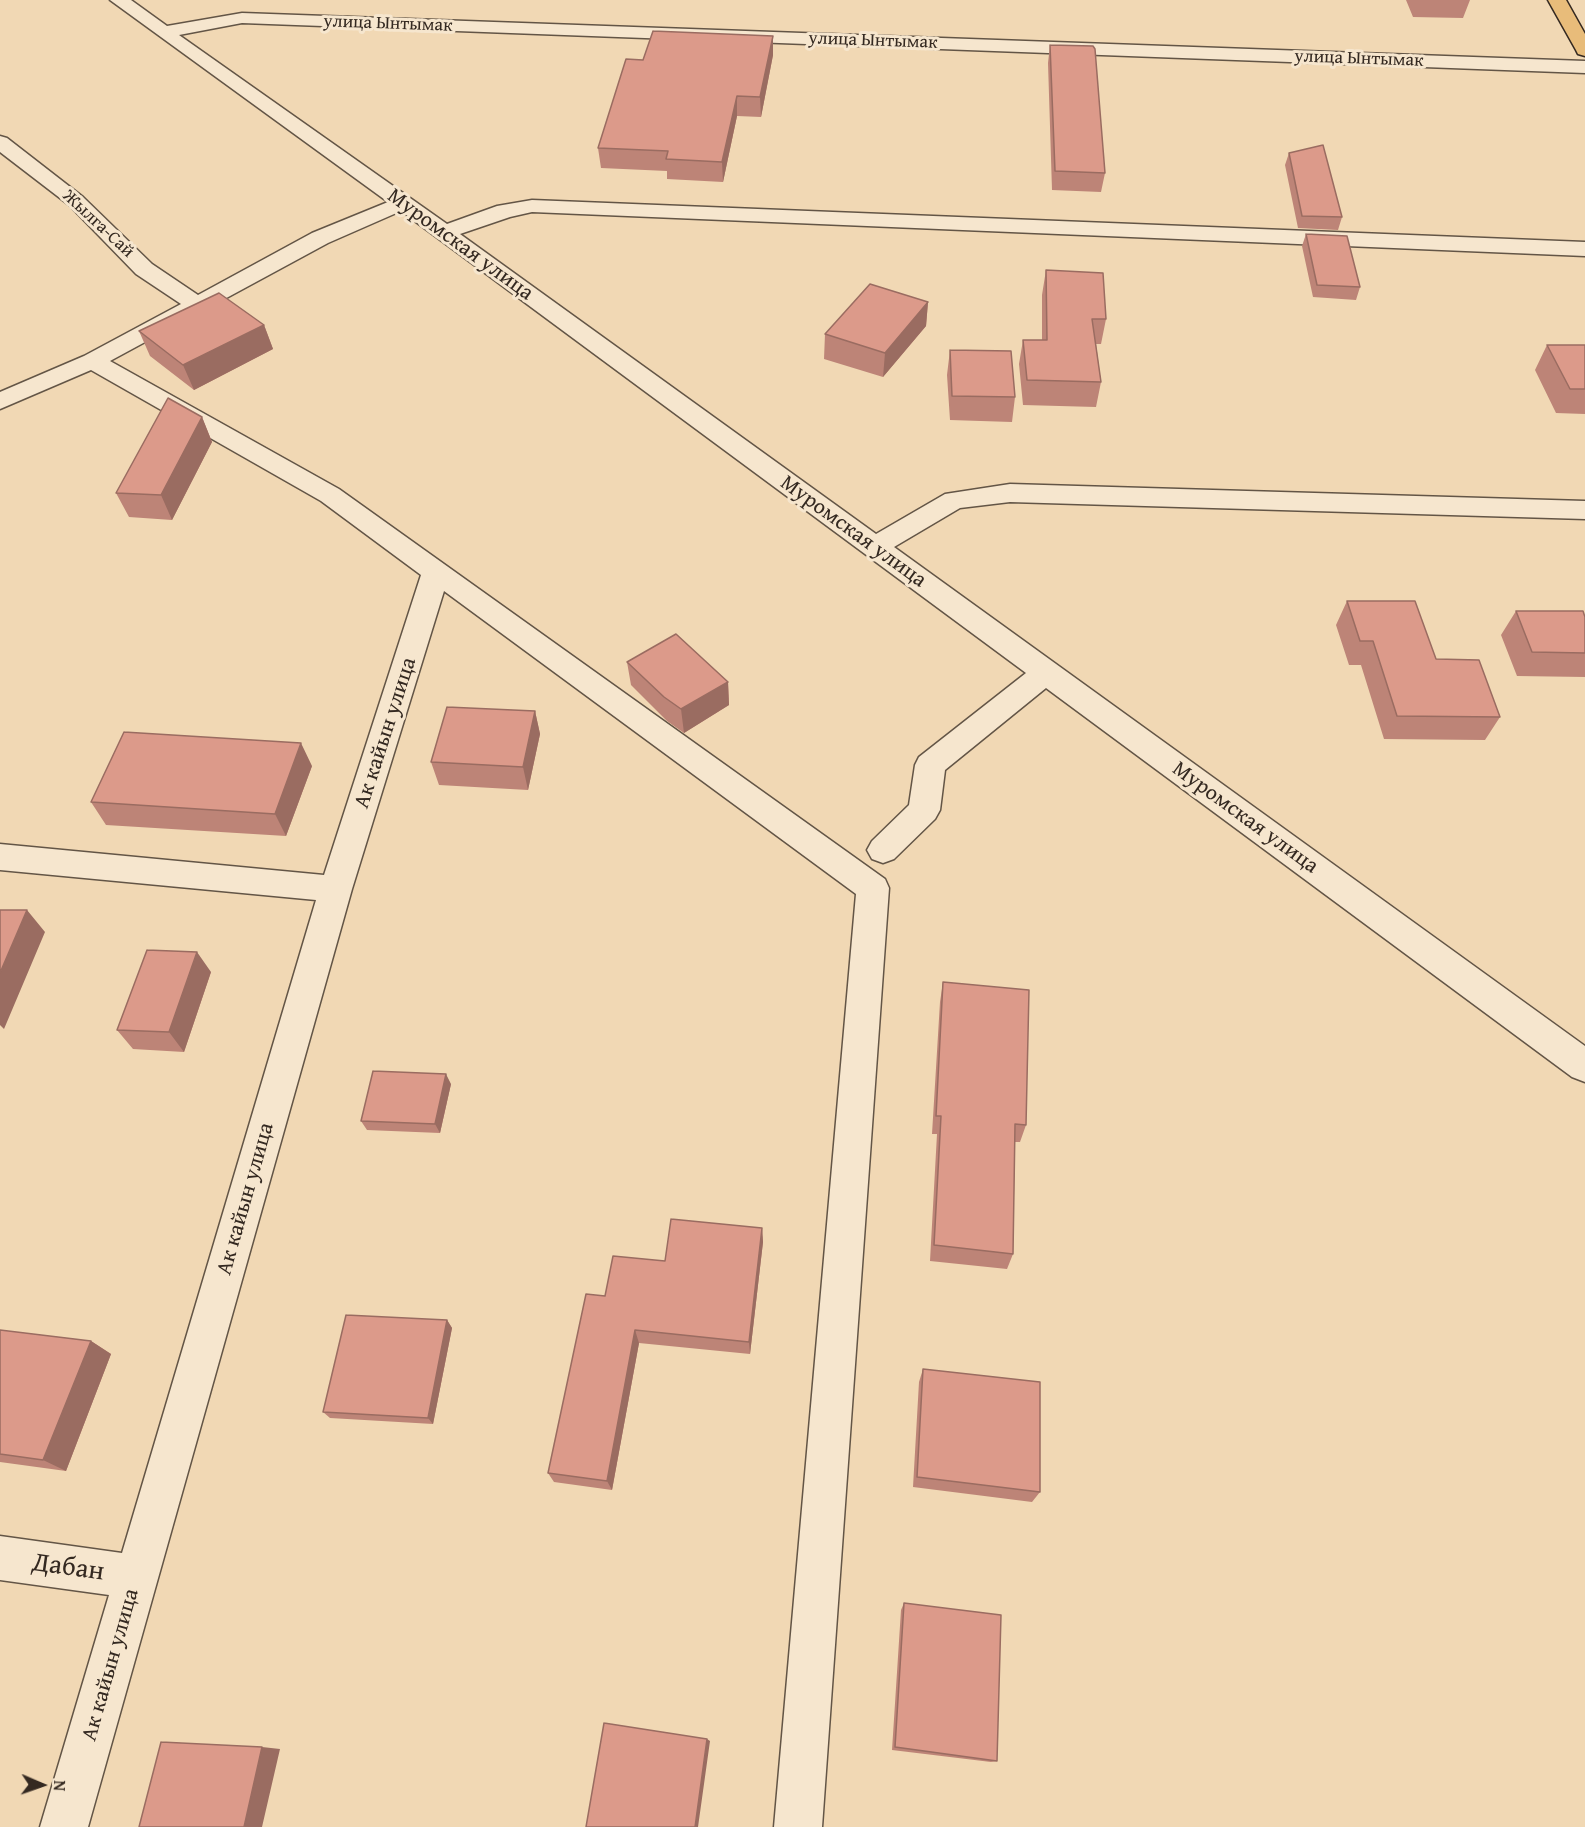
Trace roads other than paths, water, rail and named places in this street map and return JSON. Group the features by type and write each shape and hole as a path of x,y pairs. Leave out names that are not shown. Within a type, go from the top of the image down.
{"main road":[{"path":"1557,0 1585,50"}],"street":[{"name":"Муромская улица","path":"119,0 444,232 1585,1065"},
{"name":"улица Ынтымак","path":"163,32 242,18 1585,67"},
{"name":"Жылга-Сай","path":"0,142 76,201 144,268 197,304"},
{"path":"0,401 92,361 320,238 403,203"},
{"path":"444,232 505,211 532,206 1585,249"},
{"path":"92,361 330,495 873,888"},
{"path":"873,547 954,500 1010,493 1585,510"},
{"name":"Ак кайын улица","path":"64,1827 336,889 436,572"},
{"path":"798,1827 873,888 883,850 924,810 930,765 1046,672"},
{"path":"836,861 883,850"},
{"path":"0,856 336,889"},
{"name":"Дабан","path":"0,1558 136,1577"}]}
